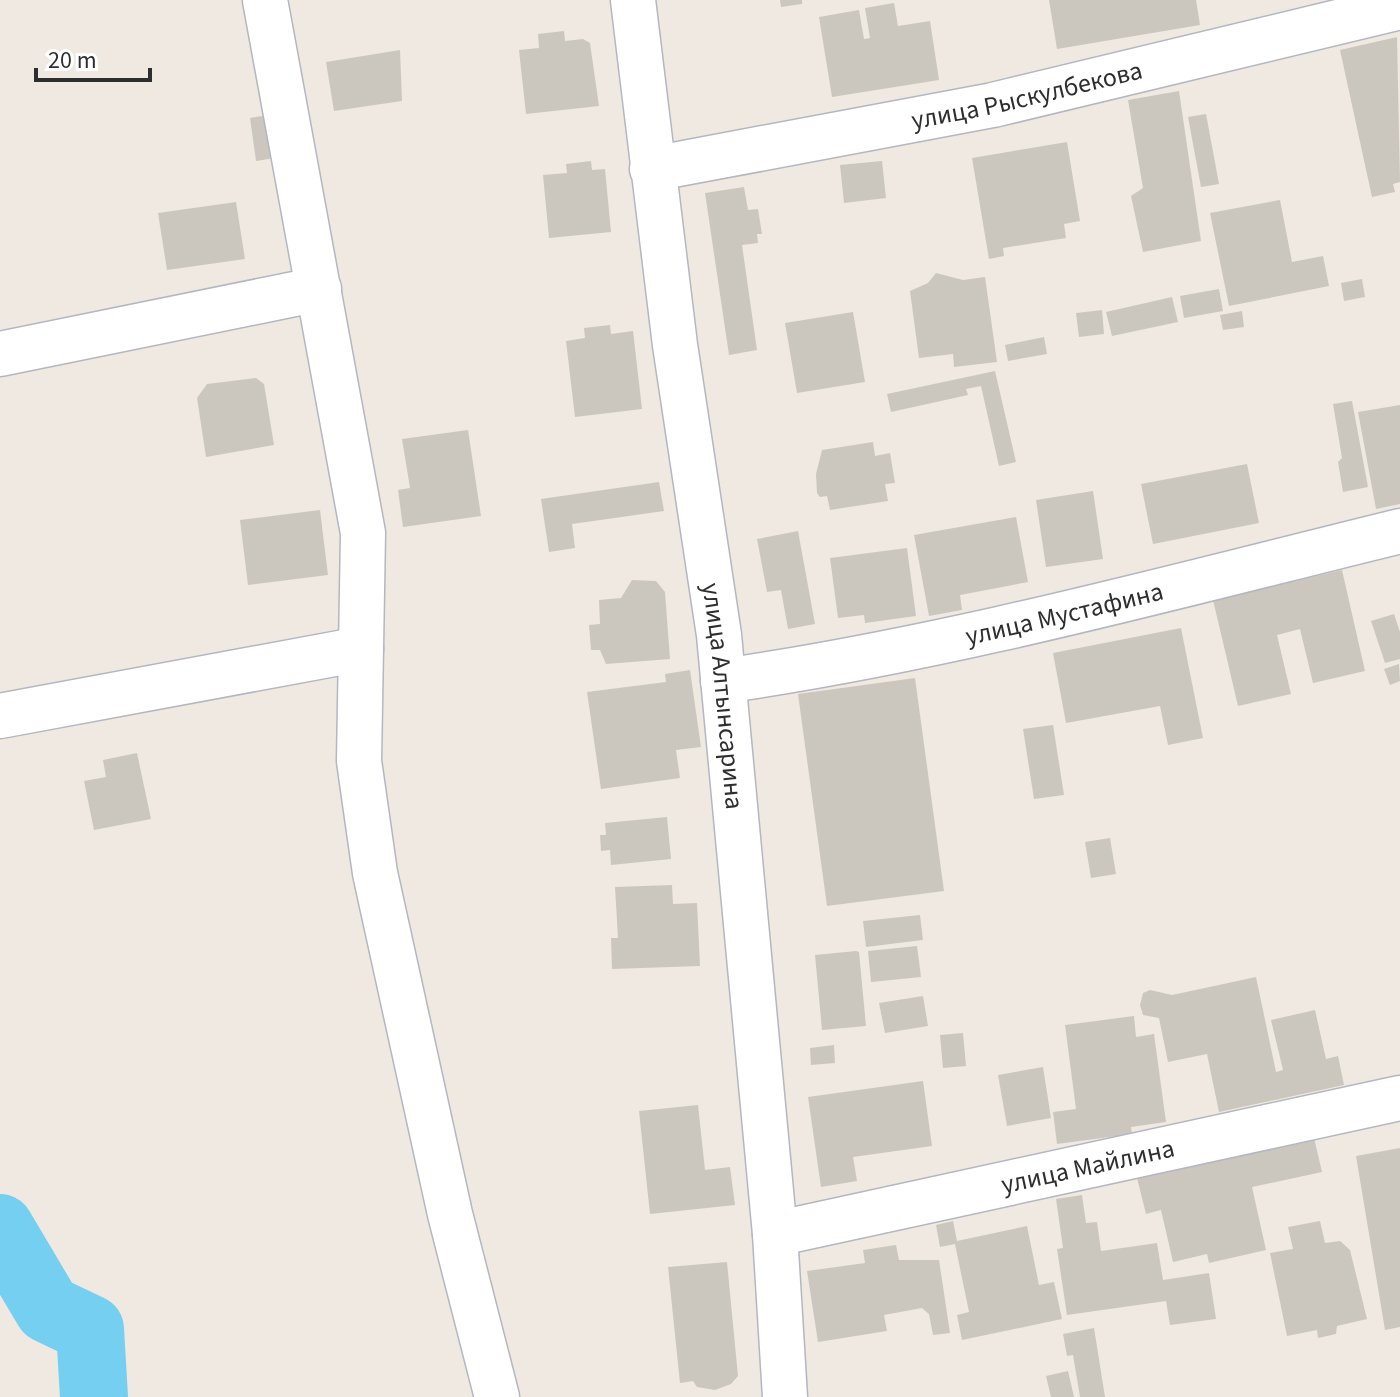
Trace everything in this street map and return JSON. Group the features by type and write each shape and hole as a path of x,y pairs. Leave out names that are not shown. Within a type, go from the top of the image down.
{"street":[{"path":"265,0 363,533 359,761 375,873 450,1214 497,1397"},
{"name":"улица Алтынсарина","path":"633,0 652,169 723,681 775,1234 785,1397"},
{"name":"улица Рыскулбекова","path":"652,169 993,105 1400,7"},
{"path":"0,354 319,289"},
{"name":"улица Мустафина","path":"723,681 812,668 1400,531"},
{"path":"0,716 361,649"},
{"name":"улица Майлина","path":"775,1234 1400,1098"}],"building":[{"path":"780,0 802,0 802,4 781,7"},
{"path":"1049,0 1196,0 1200,25 1057,49"},
{"path":"894,3 898,26 930,21 939,80 832,97 819,17 859,10 864,39 870,38 865,8"},
{"path":"564,31 565,41 583,39 590,43 599,106 526,114 519,50 539,48 538,34"},
{"path":"1397,37 1400,182 1393,184 1395,192 1372,197 1340,50"},
{"path":"400,50 402,101 334,111 326,62"},
{"path":"1179,91 1201,241 1143,252 1131,196 1143,188 1128,100"},
{"path":"1206,114 1219,184 1201,187 1188,117"},
{"path":"269,115 275,158 256,161 250,118"},
{"path":"1067,142 1080,221 1064,224 1066,238 1003,248 1004,256 989,259 972,158"},
{"path":"591,161 592,170 605,169 611,232 549,238 543,175 567,173 566,164"},
{"path":"882,161 886,198 844,203 840,165"},
{"path":"744,187 748,210 758,209 762,234 757,234 758,243 742,245 757,350 729,355 705,193"},
{"path":"1280,200 1292,262 1323,256 1329,286 1229,306 1210,213"},
{"path":"236,202 245,259 167,270 158,213"},
{"path":"936,273 963,280 985,277 997,362 954,367 953,354 919,358 910,291 928,283"},
{"path":"1362,279 1365,297 1344,301 1341,283"},
{"path":"1219,289 1223,311 1184,318 1180,296"},
{"path":"1172,297 1178,322 1112,336 1106,312"},
{"path":"1102,310 1104,334 1079,337 1076,313"},
{"path":"1242,311 1244,327 1223,330 1220,315"},
{"path":"853,312 865,382 797,393 785,323"},
{"path":"610,325 611,334 633,331 642,409 575,417 566,341 585,338 584,328"},
{"path":"1044,337 1047,354 1008,361 1005,345"},
{"path":"995,371 1016,462 999,466 981,386 966,389 968,395 891,412 887,394"},
{"path":"256,378 264,384 274,445 206,457 197,398 207,384"},
{"path":"1352,401 1368,487 1343,492 1338,462 1342,458 1333,404"},
{"path":"1400,405 1400,504 1376,509 1358,412"},
{"path":"468,430 481,516 403,527 398,490 410,488 402,439"},
{"path":"873,442 875,456 890,453 895,483 885,484 888,501 830,510 827,496 820,497 817,493 816,474 822,450"},
{"path":"1247,464 1259,523 1153,544 1141,484"},
{"path":"659,482 664,511 572,524 575,548 549,552 541,499"},
{"path":"1093,491 1103,559 1046,567 1036,500"},
{"path":"320,510 328,575 248,585 240,520"},
{"path":"1016,517 1028,582 960,595 962,610 929,616 914,535"},
{"path":"798,531 815,624 788,629 781,590 767,592 757,539"},
{"path":"907,548 916,616 865,623 864,615 838,618 830,558"},
{"path":"1342,570 1365,671 1313,683 1300,629 1277,635 1291,694 1238,706 1213,600"},
{"path":"632,580 656,581 665,592 670,659 606,664 600,650 591,650 589,625 600,624 599,600 621,598"},
{"path":"1394,614 1400,632 1400,659 1385,663 1371,621"},
{"path":"1181,628 1203,738 1168,745 1160,706 1066,723 1053,653"},
{"path":"1399,664 1400,681 1390,685 1384,669"},
{"path":"690,670 701,747 676,750 680,778 601,789 587,692 666,682 665,674"},
{"path":"915,678 944,891 827,906 798,694"},
{"path":"1053,725 1064,795 1034,799 1023,729"},
{"path":"137,753 151,819 94,830 84,781 106,777 103,760"},
{"path":"667,817 671,859 611,865 610,850 601,851 600,835 606,835 605,823"},
{"path":"1110,838 1116,874 1091,878 1085,842"},
{"path":"672,885 673,904 697,903 700,966 612,969 611,938 618,938 615,887"},
{"path":"920,915 923,940 866,947 863,921"},
{"path":"917,946 921,977 871,982 868,951"},
{"path":"859,952 866,1026 822,1030 815,955"},
{"path":"1256,977 1276,1072 1283,1070 1271,1020 1315,1010 1326,1059 1338,1056 1344,1085 1219,1112 1207,1054 1168,1062 1159,1018 1143,1015 1140,1005 1143,993 1150,990 1172,995"},
{"path":"923,996 928,1026 885,1033 879,1003"},
{"path":"1134,1016 1136,1037 1154,1034 1166,1122 1131,1127 1132,1134 1057,1144 1053,1112 1076,1109 1065,1025"},
{"path":"963,1033 966,1066 943,1068 940,1035"},
{"path":"834,1045 835,1063 811,1065 810,1048"},
{"path":"1043,1067 1051,1118 1007,1126 998,1075"},
{"path":"923,1081 932,1146 853,1157 857,1181 821,1187 808,1097"},
{"path":"698,1105 705,1170 730,1167 735,1205 650,1214 639,1111"},
{"path":"1314,1138 1322,1172 1252,1187 1266,1250 1209,1263 1207,1254 1173,1262 1161,1210 1146,1214 1137,1178"},
{"path":"1400,1148 1400,1327 1385,1330 1356,1156"},
{"path":"1082,1195 1086,1223 1097,1222 1101,1251 1157,1243 1163,1280 1209,1273 1216,1319 1170,1325 1166,1301 1067,1315 1057,1249 1063,1248 1056,1199"},
{"path":"953,1221 957,1241 1027,1226 1039,1285 1054,1282 1062,1319 962,1340 957,1315 969,1312 955,1244 940,1247 936,1225"},
{"path":"1320,1221 1325,1243 1340,1241 1350,1250 1367,1319 1337,1326 1336,1334 1318,1338 1317,1330 1287,1336 1270,1253 1293,1249 1288,1227"},
{"path":"896,1245 899,1260 939,1260 950,1333 933,1335 929,1314 922,1308 884,1315 887,1331 818,1342 807,1271 865,1263 863,1250"},
{"path":"727,1262 738,1376 731,1384 715,1390 697,1387 693,1381 680,1383 668,1267"},
{"path":"1094,1328 1105,1397 1080,1397 1073,1355 1067,1356 1063,1334"},
{"path":"1068,1371 1074,1397 1051,1397 1046,1376"}],"waterway":[{"path":"0,1228 48,1309 90,1329 94,1397"}]}
